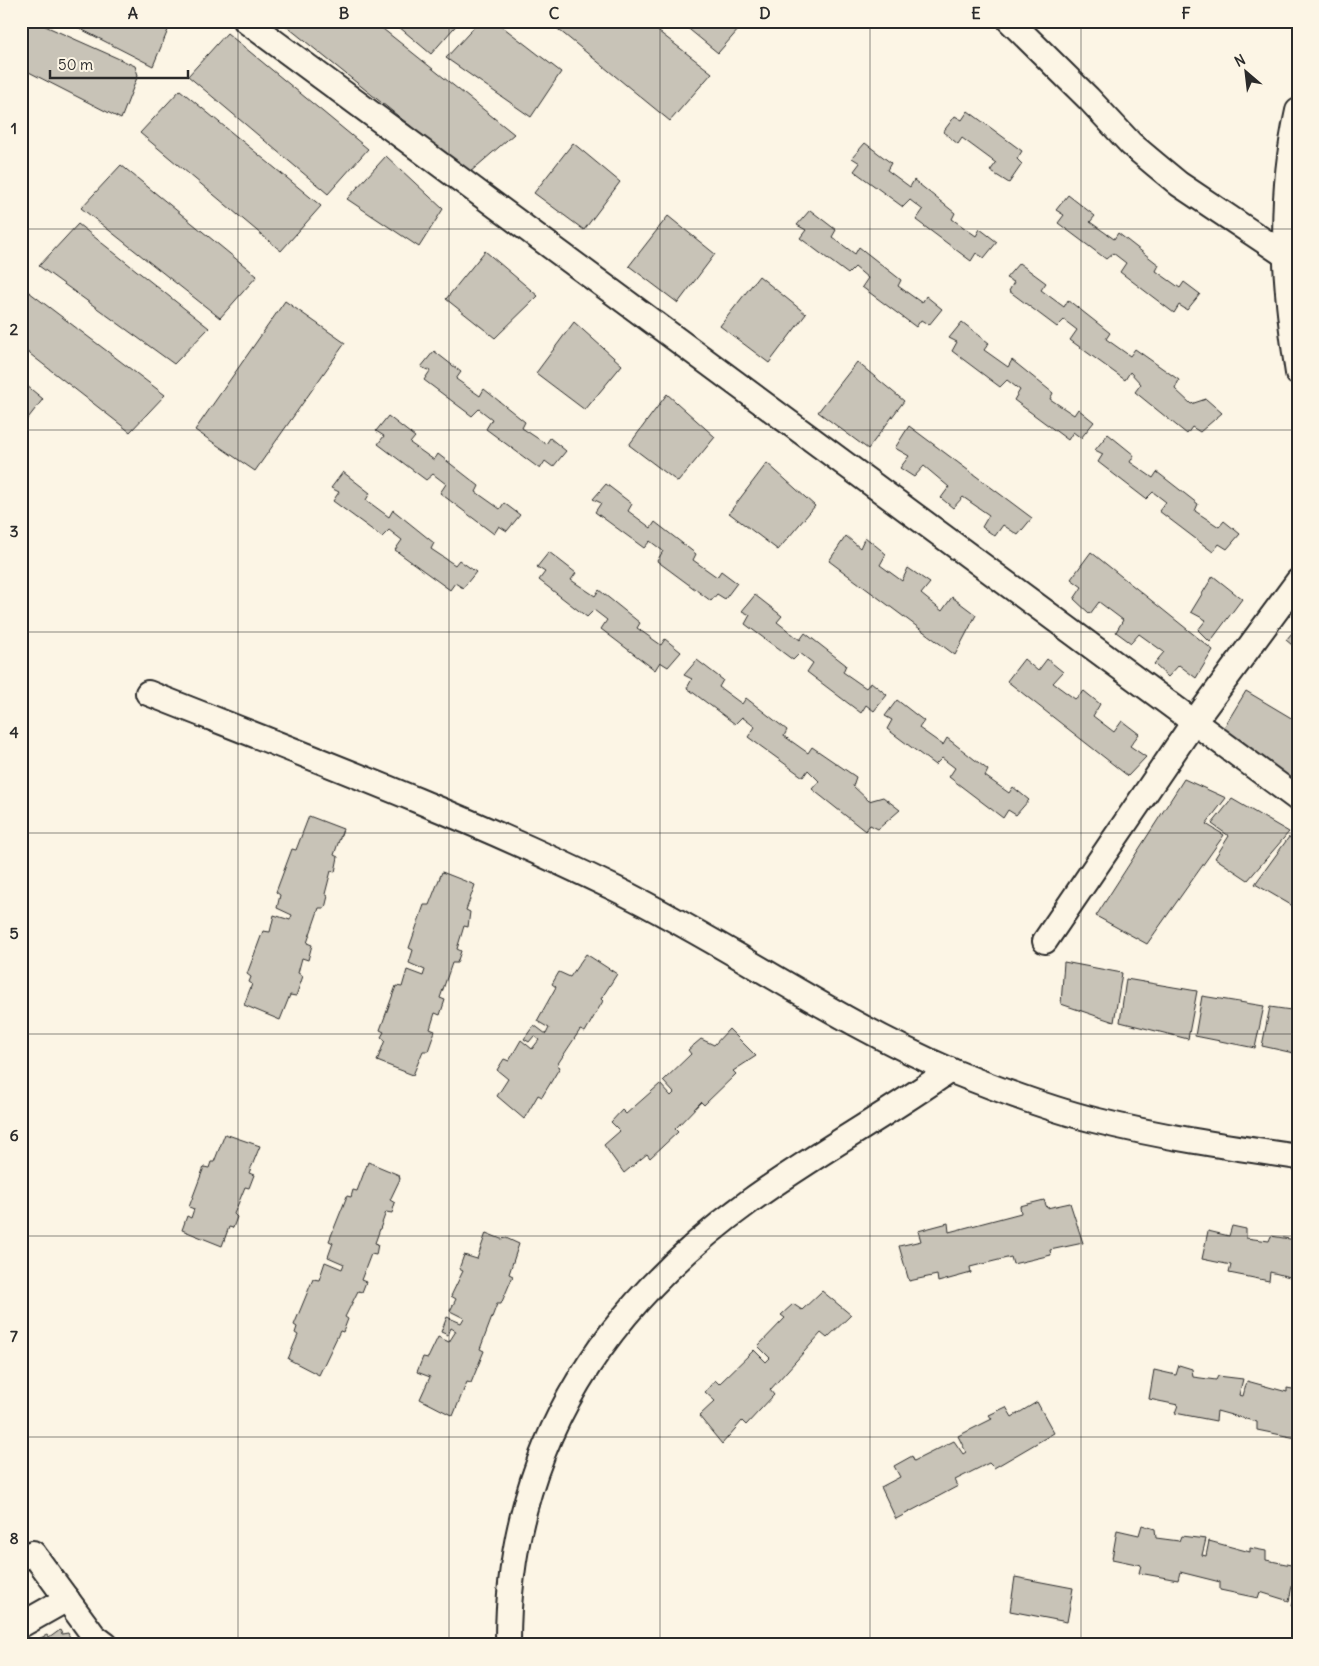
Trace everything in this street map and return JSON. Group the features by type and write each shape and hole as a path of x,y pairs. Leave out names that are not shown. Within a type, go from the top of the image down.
{"street":[{"path":"246,21 1298,799"},
{"path":"1010,21 1156,166 1179,184 1284,255"},
{"path":"1298,111 1286,175 1284,215 1287,295 1298,372"},
{"path":"1045,941 1194,722 1298,581"},
{"path":"148,693 360,776 552,858 672,918 826,1007 950,1070 1016,1096 1091,1119 1170,1136 1298,1157"},
{"path":"508,1645 507,1622 511,1575 518,1531 537,1466 559,1415 577,1381 620,1320 670,1267 737,1211 806,1163 909,1099 950,1070"},
{"path":"21,1558 33,1553 94,1636 106,1645"},
{"path":"21,1625 67,1599"}],"building":[{"path":"21,21 34,21 135,66 138,75 121,119 21,68"},
{"path":"65,21 170,21 171,23 153,66"},
{"path":"280,21 373,21 514,134 469,173"},
{"path":"392,21 460,21 431,54"},
{"path":"480,21 495,21 561,72 531,117 446,58"},
{"path":"548,21 645,21 712,73 670,121"},
{"path":"679,21 746,21 718,53"},
{"path":"227,33 368,149 328,194 188,76"},
{"path":"180,90 321,206 281,251 140,133"},
{"path":"968,111 1022,151 1017,159 1022,164 1009,183 990,171 996,163 962,138 958,144 943,132 955,116 962,120"},
{"path":"573,143 620,182 584,230 534,193"},
{"path":"865,143 891,163 887,170 910,187 914,180 955,213 952,219 976,236 980,229 997,242 984,258 976,253 971,261 916,220 923,210 910,200 903,207 854,171 860,163 852,158"},
{"path":"386,156 443,209 419,247 347,199"},
{"path":"121,165 257,276 220,318 81,208"},
{"path":"1068,195 1095,216 1090,222 1114,239 1118,233 1159,265 1156,271 1180,288 1184,282 1200,294 1187,310 1179,305 1174,313 1120,272 1126,263 1113,253 1106,259 1058,223 1064,215 1056,210"},
{"path":"810,210 836,230 832,237 855,254 859,247 901,280 898,286 922,303 926,296 942,309 929,325 921,320 916,327 862,287 868,278 855,267 848,274 800,238 806,230 797,225"},
{"path":"668,216 715,254 678,303 629,266"},
{"path":"78,224 209,328 174,364 39,266"},
{"path":"485,251 538,296 495,338 446,299"},
{"path":"1019,263 1046,283 1041,290 1064,307 1068,300 1110,333 1106,339 1130,356 1135,349 1179,380 1175,389 1191,404 1206,399 1222,413 1200,432 1192,427 1187,434 1135,392 1141,384 1130,372 1125,380 1070,340 1077,330 1064,320 1057,327 1009,291 1014,282 1006,278"},
{"path":"759,276 806,314 769,363 720,326"},
{"path":"21,286 165,395 130,432 21,347"},
{"path":"285,301 345,343 255,471 195,430"},
{"path":"574,322 622,365 585,410 536,373"},
{"path":"962,322 989,343 984,350 1008,367 1012,360 1053,393 1050,399 1074,415 1078,409 1094,422 1081,438 1073,432 1068,440 1014,400 1020,390 1007,380 1000,387 952,351 957,342 949,338"},
{"path":"434,351 461,372 456,379 480,396 484,389 525,422 522,428 546,444 550,438 566,451 553,467 545,461 540,469 486,429 492,419 479,409 472,416 424,380 430,371 421,367"},
{"path":"857,362 904,401 868,449 818,412"},
{"path":"21,381 43,399 21,427"},
{"path":"667,394 715,437 678,482 629,445"},
{"path":"388,416 415,437 410,443 434,460 438,454 479,486 476,492 500,509 504,503 520,515 507,531 499,526 494,534 440,493 446,484 433,474 426,480 378,444 384,436 376,431"},
{"path":"909,426 1032,518 1018,535 1003,525 995,536 982,527 989,515 963,497 953,508 941,498 949,487 924,466 914,477 900,468 909,456 895,448"},
{"path":"1108,434 1134,455 1130,462 1153,478 1157,472 1198,504 1195,511 1219,527 1224,521 1240,534 1227,549 1219,544 1213,552 1159,511 1166,502 1153,492 1146,499 1098,462 1103,454 1095,450"},
{"path":"767,463 815,506 778,550 729,513"},
{"path":"343,472 370,493 366,500 389,517 393,510 434,543 431,549 455,565 459,560 476,572 463,588 455,583 450,590 395,550 402,540 389,530 382,537 333,501 339,492 331,488"},
{"path":"606,484 632,504 628,511 651,528 655,522 696,554 693,560 717,577 721,571 737,583 725,599 717,594 711,601 657,561 663,551 650,541 644,548 595,512 601,503 593,499"},
{"path":"846,536 860,548 865,537 886,554 880,565 902,581 908,568 930,583 921,594 942,611 952,597 976,615 955,655 829,561"},
{"path":"549,552 576,573 571,580 595,596 599,590 640,623 637,628 661,645 665,639 681,652 668,667 660,662 655,670 601,629 607,620 594,610 587,617 539,580 545,572 537,567"},
{"path":"1091,552 1213,650 1196,678 1179,665 1168,677 1154,664 1164,652 1139,634 1131,643 1116,632 1123,620 1099,602 1090,614 1074,599 1082,587 1071,579"},
{"path":"1213,576 1242,599 1210,642 1198,630 1206,620 1191,612"},
{"path":"755,595 782,616 777,622 800,640 805,633 846,665 843,672 866,688 871,682 887,695 874,711 866,705 861,713 807,672 813,663 800,653 793,660 745,624 750,615 742,611"},
{"path":"1298,626 1298,650 1286,640"},
{"path":"1024,659 1038,671 1047,659 1063,672 1053,683 1075,699 1084,691 1100,704 1093,716 1114,732 1122,721 1139,734 1130,746 1146,757 1128,776 1007,681"},
{"path":"697,660 723,680 719,687 742,704 746,698 787,730 784,736 808,753 812,747 856,777 853,786 869,801 883,797 900,810 878,829 870,825 865,831 812,789 819,781 808,770 803,777 748,737 755,727 742,717 735,724 687,688 692,679 684,675"},
{"path":"1246,691 1298,722 1298,783 1220,734"},
{"path":"897,700 924,721 919,728 943,745 947,738 988,770 985,776 1009,793 1013,787 1029,800 1016,815 1008,810 1003,818 949,777 955,768 942,758 935,765 887,729 892,720 885,716"},
{"path":"1184,779 1226,798 1206,824 1224,835 1147,944 1096,916"},
{"path":"1232,799 1289,832 1248,880 1215,858 1229,836 1212,824"},
{"path":"309,816 343,829 334,855 338,857 335,872 331,871 325,894 328,896 325,908 319,908 307,943 312,945 308,960 302,958 298,973 303,976 296,996 290,995 280,1020 244,1005 252,984 249,982 251,977 247,974 263,931 270,932 274,915 290,920 292,915 277,908 280,895 276,892 292,849 296,850"},
{"path":"1289,837 1298,842 1298,909 1255,884"},
{"path":"442,872 475,885 466,910 470,912 468,927 464,926 457,949 461,951 457,963 452,963 440,998 445,1000 440,1015 435,1013 430,1029 435,1031 428,1051 423,1051 413,1075 377,1061 385,1040 381,1037 384,1032 380,1030 396,986 402,987 407,970 423,976 425,970 409,963 413,950 409,948 424,905 429,905"},
{"path":"586,954 617,974 601,999 603,1001 585,1032 580,1030 557,1065 560,1067 542,1097 538,1095 524,1119 497,1096 508,1079 497,1070 504,1059 509,1061 521,1040 532,1049 539,1040 534,1036 529,1042 524,1039 534,1025 546,1034 549,1028 537,1021 556,987 552,984 559,972 570,977"},
{"path":"1064,962 1122,973 1114,1022 1061,1004"},
{"path":"1126,979 1197,991 1188,1039 1120,1022"},
{"path":"1202,996 1264,1006 1255,1048 1195,1036"},
{"path":"1270,1007 1298,1011 1298,1054 1262,1046"},
{"path":"729,1029 756,1056 733,1071 736,1074 704,1105 701,1102 675,1129 678,1132 650,1158 647,1154 624,1173 604,1145 620,1131 611,1122 622,1110 626,1114 660,1084 671,1096 674,1093 663,1081 691,1054 688,1050 701,1039 714,1045"},
{"path":"225,1134 260,1146 249,1173 254,1175 249,1188 245,1187 234,1214 237,1217 233,1228 229,1227 222,1246 182,1230 187,1216 191,1218 194,1209 189,1207 204,1167 209,1168 211,1162 214,1162"},
{"path":"368,1162 399,1175 400,1179 390,1200 395,1203 392,1213 386,1212 375,1243 378,1244 376,1255 371,1254 361,1280 366,1282 362,1292 358,1291 345,1317 348,1319 343,1332 340,1331 319,1375 288,1359 298,1335 295,1333 297,1327 294,1325 313,1279 319,1280 325,1262 342,1269 344,1264 328,1257 333,1243 329,1241 347,1196 351,1197 353,1190 357,1191"},
{"path":"1044,1200 1047,1208 1070,1203 1083,1243 1050,1250 1051,1255 1013,1264 1011,1257 970,1267 971,1273 938,1282 937,1275 909,1281 899,1246 921,1241 918,1231 948,1223 949,1232 1021,1213 1020,1206"},
{"path":"1232,1226 1246,1229 1246,1238 1269,1241 1271,1236 1296,1240 1293,1255 1297,1256 1298,1250 1298,1279 1270,1272 1269,1281 1229,1273 1231,1265 1202,1259 1208,1231 1229,1236"},
{"path":"486,1233 501,1239 506,1238 519,1244 509,1274 513,1276 501,1304 497,1304 480,1349 484,1351 471,1383 467,1382 453,1416 420,1399 430,1377 417,1372 423,1357 428,1358 438,1337 449,1342 456,1331 451,1328 448,1335 441,1332 447,1317 461,1323 464,1318 450,1311 456,1299 451,1296 463,1271 459,1269 464,1255 477,1259"},
{"path":"822,1291 851,1315 827,1338 821,1333 770,1390 774,1395 746,1425 742,1421 722,1444 699,1416 715,1401 705,1392 715,1380 719,1384 754,1350 766,1362 770,1358 758,1346 785,1318 781,1315 793,1304 802,1310"},
{"path":"1179,1365 1192,1369 1193,1377 1216,1380 1218,1376 1243,1379 1239,1395 1243,1396 1247,1381 1287,1392 1287,1388 1298,1390 1298,1433 1296,1438 1257,1430 1257,1422 1217,1411 1216,1421 1175,1413 1178,1405 1149,1399 1154,1370 1176,1375"},
{"path":"1037,1402 1054,1433 994,1468 989,1463 955,1480 958,1486 896,1519 881,1487 900,1477 894,1466 912,1456 914,1461 954,1441 963,1454 966,1452 958,1436 992,1419 989,1415 1006,1407 1012,1417"},
{"path":"1142,1525 1155,1529 1156,1538 1179,1541 1181,1536 1206,1539 1202,1555 1206,1556 1209,1541 1250,1552 1250,1548 1266,1551 1266,1560 1296,1566 1289,1601 1260,1592 1258,1598 1220,1590 1220,1582 1180,1572 1178,1580 1139,1573 1141,1565 1112,1559 1117,1530 1139,1535"},
{"path":"1015,1577 1073,1588 1067,1622 1010,1611"},
{"path":"1298,1589 1298,1607 1292,1606"},
{"path":"60,1630 62,1634 68,1633 73,1645 29,1645 29,1643 47,1635 49,1638"}]}
